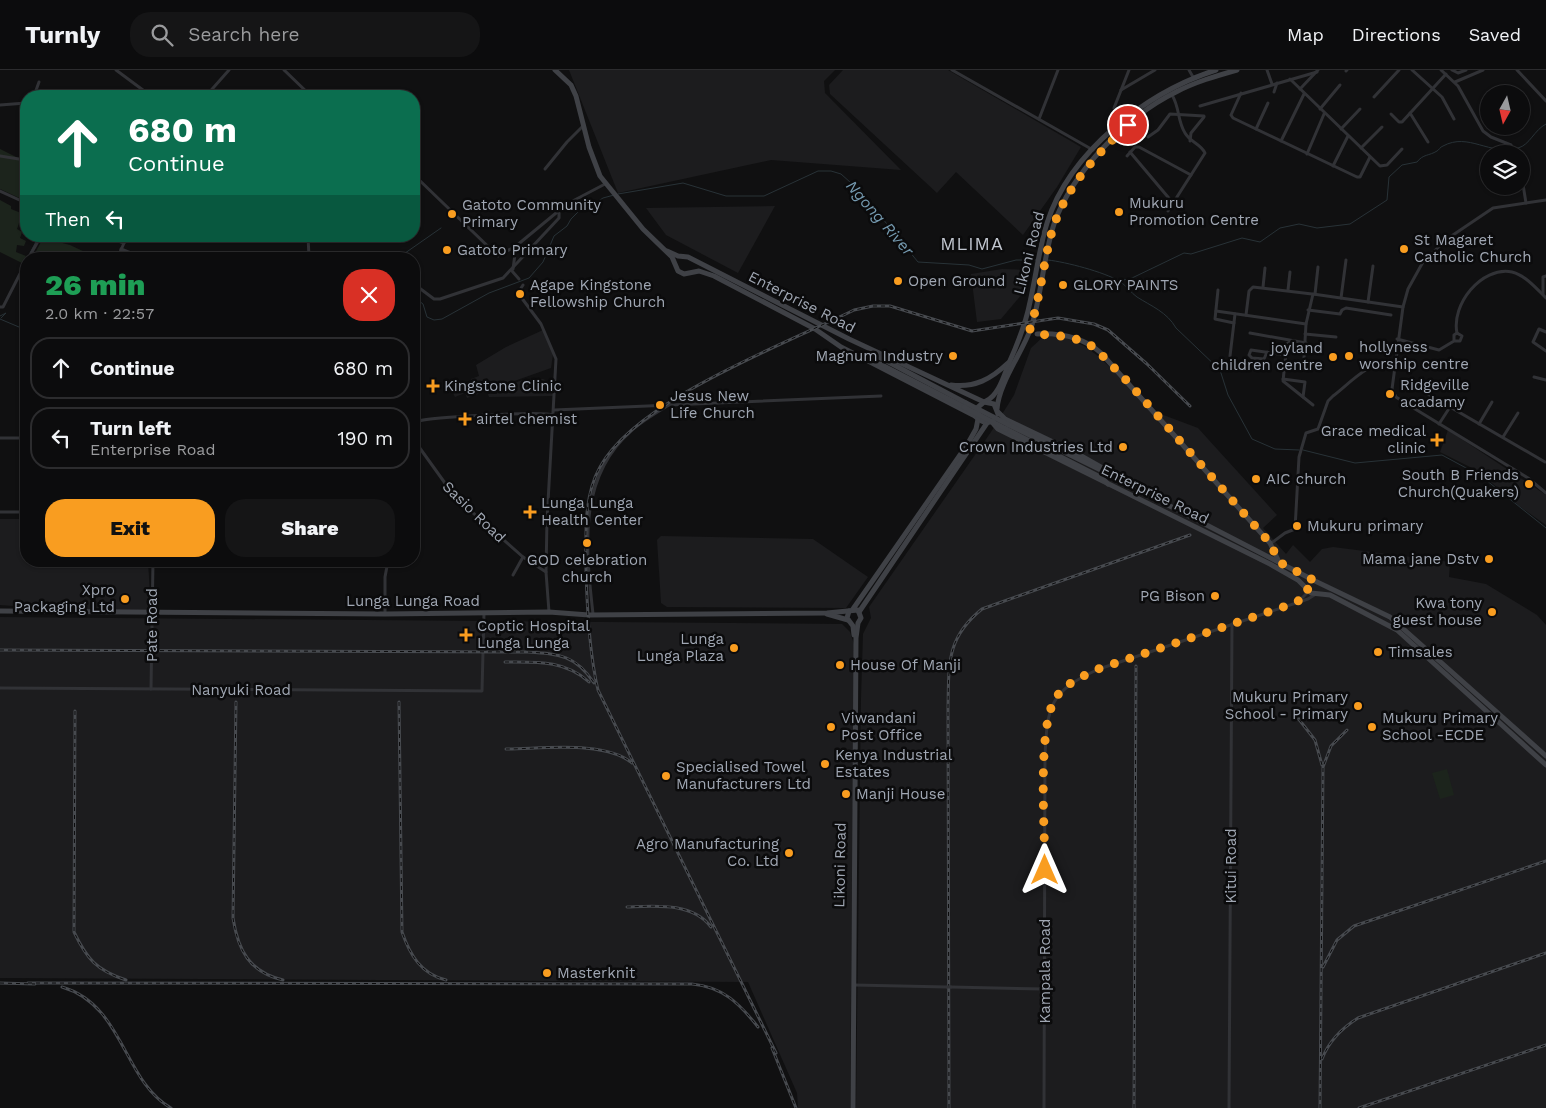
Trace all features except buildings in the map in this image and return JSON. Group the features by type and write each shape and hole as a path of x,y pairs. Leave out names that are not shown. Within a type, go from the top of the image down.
{"main road":[{"name":"Likoni Road","path":"985,402 992,396 1010,362 1019,339 1048,222 1069,178 1093,150 1123,121 1149,100 1193,77 1216,70"},
{"name":"Likoni Road","path":"998,411 999,400 1030,329 1051,236 1061,208 1089,165 1142,113 1171,94 1196,83 1237,70"},
{"path":"557,71 571,85 581,112 583,126 595,164 606,183 643,229 664,249 676,264 680,273 690,271 693,266 691,260 664,249"},
{"path":"676,264 682,256"},
{"name":"Enterprise Road","path":"691,260 849,339 985,402"},
{"name":"Enterprise Road","path":"690,271 702,271 735,287 815,329 841,347 978,418"},
{"path":"1023,326 1037,334"},
{"path":"1019,339 1037,334"},
{"name":"Enterprise Road","path":"1037,334 1071,337 1094,347 1128,382 1270,544 1279,562"},
{"path":"849,339 863,349 1096,469 1117,476"},
{"path":"841,347 860,353 1094,474 1110,486"},
{"path":"943,384 967,386 980,383 994,376 1010,362"},
{"path":"992,396 999,400"},
{"path":"985,402 994,404 998,411 997,417 989,423 860,612 851,610 968,445 976,429 978,418 977,408 985,402"},
{"name":"Enterprise Road","path":"998,411 1005,419 1117,476 1166,504 1317,582 1390,617 1546,756"},
{"path":"978,418 989,423"},
{"name":"Enterprise Road","path":"989,423 1110,486 1270,564 1298,580 1308,590 1317,594 1326,594 1339,598 1397,630 1546,765"},
{"path":"1308,590 1310,583 1317,582 1321,589 1317,594"},
{"name":"Likoni Road","path":"851,610 849,621 853,626 854,649 853,1108"},
{"name":"Lunga Lunga Road","path":"0,611 384,614 549,612 593,614 827,614 851,610"},
{"name":"Likoni Road","path":"853,1108 854,878 858,622 861,618 860,612"},
{"name":"Lunga Lunga Road","path":"827,614 849,621"},
{"path":"849,621 858,622"}],"street":[{"path":"116,70 143,90"},
{"path":"211,90 229,70"},
{"path":"284,70 305,90"},
{"path":"952,70 1093,150"},
{"path":"1039,119 1058,70"},
{"path":"1114,108 1129,70"},
{"path":"1121,90 1155,70"},
{"path":"1189,70 1193,77"},
{"path":"1267,70 1272,84"},
{"path":"1374,97 1399,70"},
{"path":"1412,70 1442,97 1454,119"},
{"path":"1442,70 1455,82 1483,131 1491,137 1512,145"},
{"path":"1452,70 1458,73 1466,70"},
{"path":"1455,82 1483,70"},
{"path":"1517,70 1546,101"},
{"path":"1200,106 1318,71"},
{"path":"1300,89 1318,71"},
{"path":"1391,114 1401,122 1446,74"},
{"path":"1290,78 1324,114 1380,166 1386,166 1402,149"},
{"path":"36,90 39,82"},
{"path":"1274,92 1278,82"},
{"path":"1320,109 1340,85"},
{"path":"1241,93 1232,117 1256,129 1359,178 1370,157"},
{"path":"1168,211 1205,153 1203,149 1190,140 1182,128 1178,106 1171,94"},
{"path":"1281,141 1304,94"},
{"path":"1224,105 1227,98"},
{"path":"0,105 20,103"},
{"path":"1256,129 1268,103"},
{"path":"1341,129 1360,109"},
{"path":"1410,112 1428,142"},
{"path":"1148,137 1158,130 1168,114 1204,116 1194,128 1190,140"},
{"path":"1307,154 1324,114"},
{"path":"545,169 566,142 583,126"},
{"path":"1361,148 1382,126"},
{"path":"1333,166 1348,136"},
{"path":"1127,156 1139,147 1146,153 1191,175"},
{"path":"1130,152 1173,203"},
{"path":"0,156 20,159"},
{"path":"420,180 496,255 516,246 527,235 568,204 606,183"},
{"path":"0,190 20,200"},
{"path":"1525,195 1526,203"},
{"path":"1546,200 1493,208 1436,247 1417,270 1403,307 1394,362 1392,389 1396,397 1528,478 1546,493"},
{"path":"420,288 434,299 440,299 496,280 512,270 559,218 558,213"},
{"path":"119,252 124,243 121,242"},
{"path":"516,246 512,270 519,280"},
{"path":"120,249 128,252"},
{"path":"1342,298 1346,260"},
{"path":"1368,302 1373,266"},
{"path":"1304,358 1308,310 1314,294 1318,267"},
{"path":"1263,287 1265,268"},
{"path":"1288,290 1290,272"},
{"path":"1454,341 1453,338 1457,334 1458,314 1465,299 1476,285 1492,275 1501,272 1516,274 1546,298"},
{"path":"0,307 2,308 20,274"},
{"path":"1542,294 1543,277 1546,276"},
{"path":"523,285 518,293 541,324 556,359 546,572 549,612"},
{"path":"1246,315 1249,291 1255,287 1403,307"},
{"path":"1218,290 1217,321 1234,324"},
{"path":"1352,309 1353,300"},
{"path":"1308,310 1340,314 1343,309 1352,309 1391,315"},
{"path":"1216,312 1306,324"},
{"path":"1230,356 1235,314"},
{"path":"1546,332 1539,329 1533,342 1546,351"},
{"path":"1250,332 1306,343"},
{"path":"1305,334 1336,338"},
{"path":"1398,339 1439,350 1454,341 1462,339 1462,336 1457,334"},
{"path":"1291,341 1288,343 1283,379 1285,384 1313,405"},
{"path":"1267,352 1264,359 1252,358 1249,355 1251,350 1286,354"},
{"path":"1270,544 1295,528 1299,457 1306,433 1319,428 1328,401 1333,396 1373,365 1394,362"},
{"path":"1534,377 1546,380"},
{"path":"1283,379 1305,382 1303,397"},
{"path":"1420,389 1545,462"},
{"path":"554,410 881,396"},
{"path":"1479,424 1492,402"},
{"path":"593,614 587,523 594,488 608,457 617,446 642,422 669,405"},
{"path":"1439,424 1450,408"},
{"path":"1503,437 1518,413"},
{"path":"420,421 428,418 475,415 539,414 554,416"},
{"path":"0,438 20,438"},
{"name":"Sasio Road","path":"420,449 447,490 523,557 546,572"},
{"path":"0,512 20,512"},
{"path":"513,575 523,557"},
{"name":"Pate Road","path":"151,689 153,567"},
{"path":"384,614 387,567"},
{"path":"1295,603 1307,595 1308,590"},
{"name":"Kampala Road","path":"1044,1108 1044,757 1047,721 1052,705 1070,683 1098,669 1317,594"},
{"name":"Nanyuki Road","path":"0,688 482,691 484,613"},
{"name":"Kitui Road","path":"1229,1108 1232,624"},
{"path":"854,985 1044,989"}],"shaded area":[{"path":"569,70 835,70 824,81 825,93 901,170 771,160 618,193"},
{"path":"843,70 948,70 1081,147 1057,187 1023,235 956,172 937,193 830,94 829,85"},
{"path":"0,149 20,159 20,198 0,189"},
{"path":"0,200 11,206 11,209 20,213 20,223 17,229 20,231 20,242 26,242 24,246 17,245 16,252 20,254 20,262 0,252"},
{"path":"775,206 738,273 666,235 646,208"},
{"path":"41,242 58,242 85,252 36,252"},
{"path":"1002,269 1030,270 1028,287 1001,319 977,322 971,274"},
{"path":"543,330 553,354 551,368 467,398 465,393 455,397 453,393 472,385 471,379 479,376 476,365 506,347"},
{"path":"1044,336 1066,338 1084,346 1098,356 1158,413 1198,428 1277,515 1263,528 1286,554 1293,545 1310,562 1322,549 1333,547 1450,562 1449,577 1486,584 1537,615 1546,625 1546,1108 856,1108 861,698 863,634 871,618 869,607 991,432 1014,395 1031,348"},
{"path":"525,379 543,379 547,381 553,389 553,396 489,397 488,394 497,394 501,388"},
{"path":"1448,430 1546,495 1546,525 1519,506 1478,471 1440,452"},
{"path":"0,519 20,519 20,567 148,567 151,611 70,610 0,605"},
{"path":"661,536 813,539 868,577 846,608 667,607 661,603 657,540"},
{"path":"0,617 842,624 850,632 854,644 850,1108 798,1108 797,1093 748,982 0,978"},
{"path":"1447,769 1454,795 1440,799 1432,773"}],"waterway":[{"path":"1119,281 1132,278 1184,253 1191,254 1242,238 1260,242 1280,228 1299,224 1317,228 1350,224 1387,200 1389,177 1402,165 1417,162 1424,156 1434,153 1442,146 1452,142 1471,143 1508,150 1518,148 1526,144 1546,124"},
{"name":"Ngong River","path":"618,194 683,183 726,196 764,196 818,171 831,171 841,174 860,191 918,262 969,265 982,269 1016,260 1037,260"},
{"name":"Ngong River","path":"420,302 423,304 427,317 434,320 442,319 489,293 529,278 543,262 554,236 567,226 582,208 589,207 603,198 614,195"},
{"path":"407,252 441,228"},
{"path":"31,252 36,242"},
{"name":"Ngong River","path":"1048,260 1104,274 1122,283 1137,297 1163,314 1220,370 1228,395 1252,439 1275,449 1299,450"},
{"name":"Ngong River","path":"0,316 6,313 1,318"},
{"name":"Ngong River","path":"0,319 20,327"},
{"name":"Ngong River","path":"1303,450 1355,463 1442,455 1481,476 1546,528"}],"railway":[{"path":"776,1053 598,690 592,661 589,630 586,544 588,504 600,467 618,442 645,419 678,397 715,376 790,339 854,310 873,306 890,306 972,331 1058,318 1094,324 1108,330 1147,364 1190,406"},
{"path":"949,1108 948,707 950,665 956,641 970,620 982,609 1190,535"},
{"path":"0,650 528,652 558,655 573,661 594,683"},
{"path":"505,662 560,666 580,675 589,682"},
{"path":"1134,1108 1136,666"},
{"path":"236,702 233,918 235,930 247,958 262,971 283,980"},
{"path":"399,702 402,932 413,956 423,968 437,977 446,980"},
{"path":"75,711 74,932 88,956 100,968 126,980"},
{"path":"1294,713 1315,740 1322,765"},
{"path":"1320,1108 1323,767 1331,746 1347,730"},
{"path":"506,749 589,748 606,751 632,763"},
{"path":"1323,967 1337,940 1354,926 1546,861"},
{"path":"627,907 661,906 683,909 694,913 711,927"},
{"path":"1322,1059 1328,1046 1337,1035 1358,1018 1546,953"},
{"path":"0,983 35,984"},
{"path":"28,983 692,984 713,989 729,998 758,1027"},
{"path":"62,987 83,996 98,1010 111,1026 142,1080 155,1096 171,1108"},
{"path":"1359,1108 1546,1045"},
{"path":"772,1048 796,1108"}],"place":[{"name":"Mukuru Promotion Centre","path":"1119,212"},
{"name":"Gatoto Community Primary","path":"452,214"},
{"name":"St Magaret Catholic Church","path":"1404,249"},
{"name":"Gatoto Primary","path":"447,250"},
{"name":"Open Ground","path":"898,281"},
{"name":"GLORY PAINTS","path":"1063,285"},
{"name":"Agape Kingstone Fellowship Church","path":"520,294"},
{"name":"Magnum Industry","path":"953,356"},
{"name":"hollyness worship centre","path":"1349,356"},
{"name":"joyland children centre","path":"1333,357"},
{"name":"Kingstone Clinic","path":"433,386"},
{"name":"Ridgeville acadamy","path":"1390,394"},
{"name":"Jesus New Life Church","path":"660,405"},
{"name":"airtel chemist","path":"465,419"},
{"name":"Grace medical clinic","path":"1437,440"},
{"name":"Crown Industries Ltd","path":"1123,447"},
{"name":"AIC church","path":"1256,479"},
{"name":"South B Friends Church(Quakers)","path":"1529,484"},
{"name":"Lunga Lunga Health Center","path":"530,512"},
{"name":"Mukuru primary","path":"1297,526"},
{"name":"GOD celebration church","path":"587,543"},
{"name":"Mama jane Dstv","path":"1489,559"},
{"name":"PG Bison","path":"1215,596"},
{"name":"Xpro Packaging Ltd","path":"125,599"},
{"name":"Kwa tony guest house","path":"1492,612"},
{"name":"Coptic Hospital Lunga Lunga","path":"466,635"},
{"name":"Lunga Lunga Plaza","path":"734,648"},
{"name":"Timsales","path":"1378,652"},
{"name":"House Of Manji","path":"840,665"},
{"name":"Mukuru Primary School - Primary","path":"1358,706"},
{"name":"Viwandani Post Office","path":"831,727"},
{"name":"Mukuru Primary School -ECDE","path":"1372,727"},
{"name":"Kenya Industrial Estates","path":"825,764"},
{"name":"Specialised Towel Manufacturers Ltd","path":"666,776"},
{"name":"Manji House","path":"846,794"},
{"name":"Agro Manufacturing Co. Ltd","path":"789,853"},
{"name":"Masterknit","path":"547,973"}],"district":[{"name":"MLIMA","path":"972,243"}],"route":[{"path":"1045,870 1044,757 1047,721 1048,714 1056,698 1070,683 1098,669 1295,603 1307,595 1309,591 1308,586 1315,581 1279,562 1270,543 1101,353 1082,340 1061,335 1037,334 1030,329 1051,236 1061,208 1089,165 1128,125"}]}
